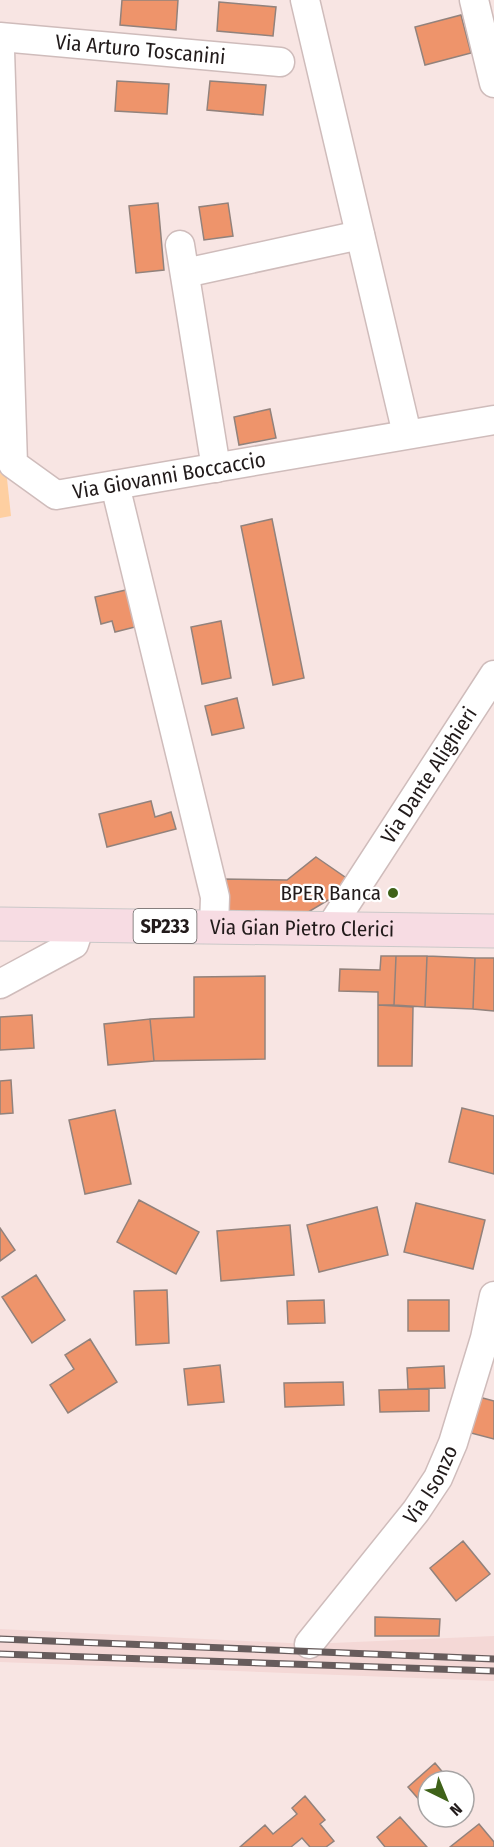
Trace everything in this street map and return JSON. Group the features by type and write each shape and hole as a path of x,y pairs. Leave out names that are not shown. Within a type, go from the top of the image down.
{"main road":[{"name":"Via Gian Pietro Clerici","path":"0,924 494,931"}],"street":[{"path":"305,0 407,434"},
{"path":"474,0 494,83"},
{"name":"Via Arturo Toscanini","path":"0,37 280,62"},
{"name":"Via Giovanni Boccaccio","path":"0,50 1,187 13,464 56,495 494,420"},
{"path":"185,273 360,235"},
{"path":"180,244 216,468"},
{"path":"115,485 214,897 214,927"},
{"name":"Via Dante Alighieri","path":"330,928 364,879 494,675"},
{"path":"364,879 361,894 386,930"},
{"path":"0,984 74,945 80,926"},
{"name":"Via Isonzo","path":"309,1644 416,1510 438,1478 453,1443 494,1296"}],"shaded area":[{"path":"2,432 11,516 0,518 0,433"},
{"path":"0,1629 309,1644 494,1636 494,1681 0,1662"}],"building":[{"path":"122,0 178,0 176,30 120,25"},
{"path":"219,2 276,7 273,36 217,31"},
{"path":"461,15 471,53 425,65 415,27"},
{"path":"117,81 169,84 167,114 115,111"},
{"path":"210,81 266,85 263,115 207,110"},
{"path":"158,203 164,270 136,273 129,206"},
{"path":"228,203 233,236 204,240 199,207"},
{"path":"270,409 276,438 239,445 234,417"},
{"path":"272,519 304,678 273,685 241,526"},
{"path":"126,590 135,627 115,632 112,621 101,624 95,597"},
{"path":"221,621 231,678 202,684 191,627"},
{"path":"237,698 244,728 212,735 205,706"},
{"path":"151,801 155,817 171,812 176,829 107,847 99,814"},
{"path":"316,857 355,884 300,917 223,920 222,879 287,880"},
{"path":"381,956 396,956 394,1005 378,1005 378,992 339,991 340,969 380,970"},
{"path":"396,956 427,956 425,1007 394,1005"},
{"path":"427,956 475,958 473,1009 425,1007"},
{"path":"475,958 494,958 494,1011 473,1009"},
{"path":"265,976 265,1059 154,1061 150,1019 194,1017 194,977"},
{"path":"378,1005 413,1007 412,1066 378,1066"},
{"path":"32,1015 34,1048 0,1050 0,1017"},
{"path":"150,1019 154,1061 108,1065 104,1024"},
{"path":"11,1080 13,1113 0,1114 0,1081"},
{"path":"462,1108 494,1116 494,1174 449,1162"},
{"path":"115,1110 131,1184 85,1194 69,1120"},
{"path":"139,1200 199,1232 176,1274 117,1242"},
{"path":"416,1203 485,1220 473,1269 404,1252"},
{"path":"377,1207 388,1255 319,1272 307,1225"},
{"path":"290,1225 294,1275 221,1281 217,1231"},
{"path":"0,1228 15,1250 0,1261"},
{"path":"36,1275 65,1320 32,1343 2,1297"},
{"path":"167,1290 169,1343 136,1345 134,1291"},
{"path":"324,1300 325,1323 288,1324 287,1301"},
{"path":"408,1300 449,1300 449,1331 408,1331"},
{"path":"90,1339 117,1382 68,1413 50,1385 74,1369 65,1355"},
{"path":"220,1365 224,1402 188,1405 184,1369"},
{"path":"444,1366 445,1388 408,1389 407,1368"},
{"path":"343,1382 344,1405 285,1407 284,1383"},
{"path":"429,1389 429,1411 380,1412 379,1390"},
{"path":"479,1397 494,1401 494,1439 471,1433"},
{"path":"463,1541 490,1574 456,1601 430,1568"},
{"path":"375,1617 440,1619 439,1636 375,1636"},
{"path":"435,1763 440,1769 428,1769"},
{"path":"416,1780 416,1796 408,1787"},
{"path":"305,1796 325,1820 320,1824 334,1841 326,1847 310,1847 302,1838 291,1847 240,1847 265,1825 273,1834 297,1814 292,1808"},
{"path":"400,1817 427,1847 385,1847 377,1837"},
{"path":"479,1824 494,1842 494,1847 450,1847 473,1829 476,1829"}],"railway":[{"path":"0,1639 494,1659"},
{"path":"0,1654 494,1671"}],"place":[{"name":"BPER Banca","path":"393,893"}]}
